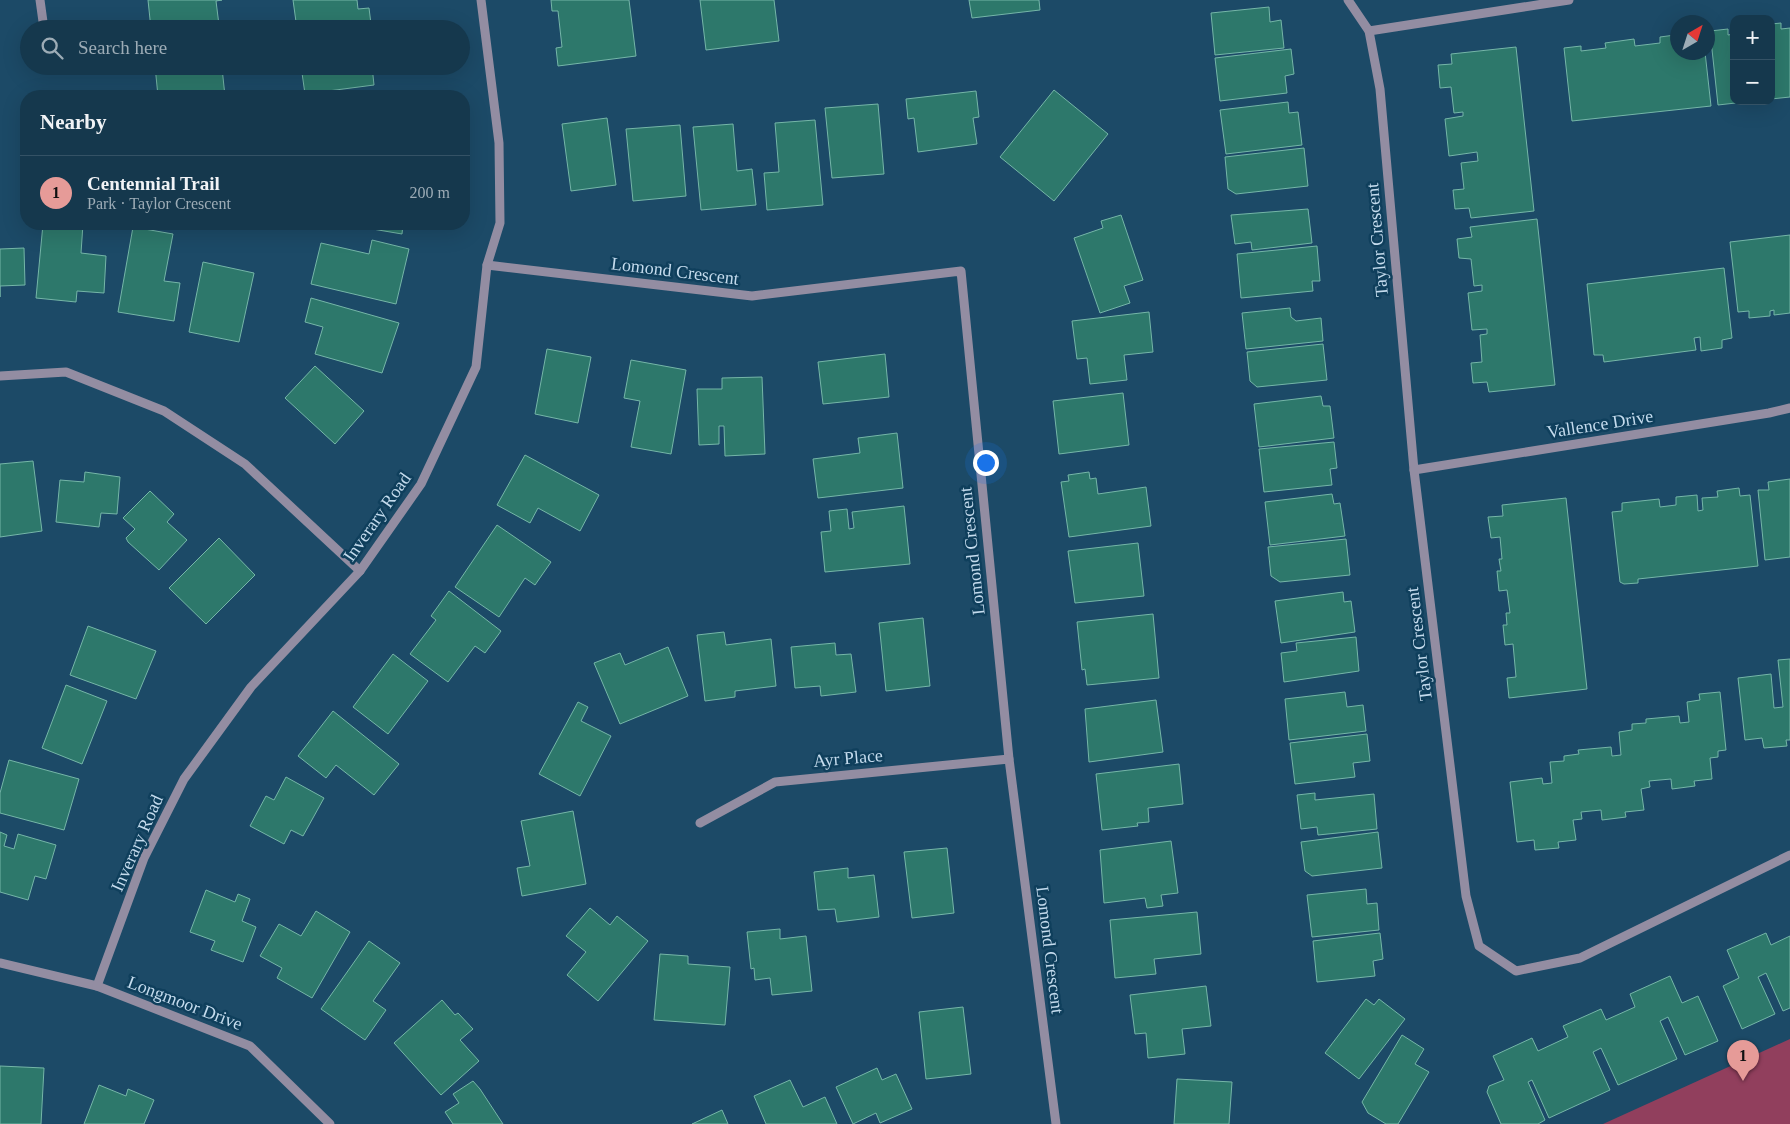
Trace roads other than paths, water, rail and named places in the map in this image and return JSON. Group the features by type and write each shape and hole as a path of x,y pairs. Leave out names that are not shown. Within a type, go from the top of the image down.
{"street":[{"path":"40,0 43,20"},
{"name":"Inverary Road","path":"97,986 144,858 184,779 251,687 360,571 421,484 476,367 487,264 500,223 499,143 481,0"},
{"name":"Taylor Crescent","path":"1348,0 1369,31 1380,89 1414,470 1466,896 1479,946 1516,971 1580,958 1790,855"},
{"path":"1369,31 1569,0"},
{"name":"Lomond Crescent","path":"487,264 752,296 961,271 1009,760 1056,1124"},
{"path":"0,376 66,372 164,411 245,464 360,571"},
{"name":"Vallence Drive","path":"1414,470 1769,413 1790,408"},
{"name":"Ayr Place","path":"700,823 775,782 1009,760"},
{"name":"Longmoor Drive","path":"0,963 97,986 250,1046 330,1124"}],"place":[{"name":"Centennial Trail","path":"1743,1081"}]}
